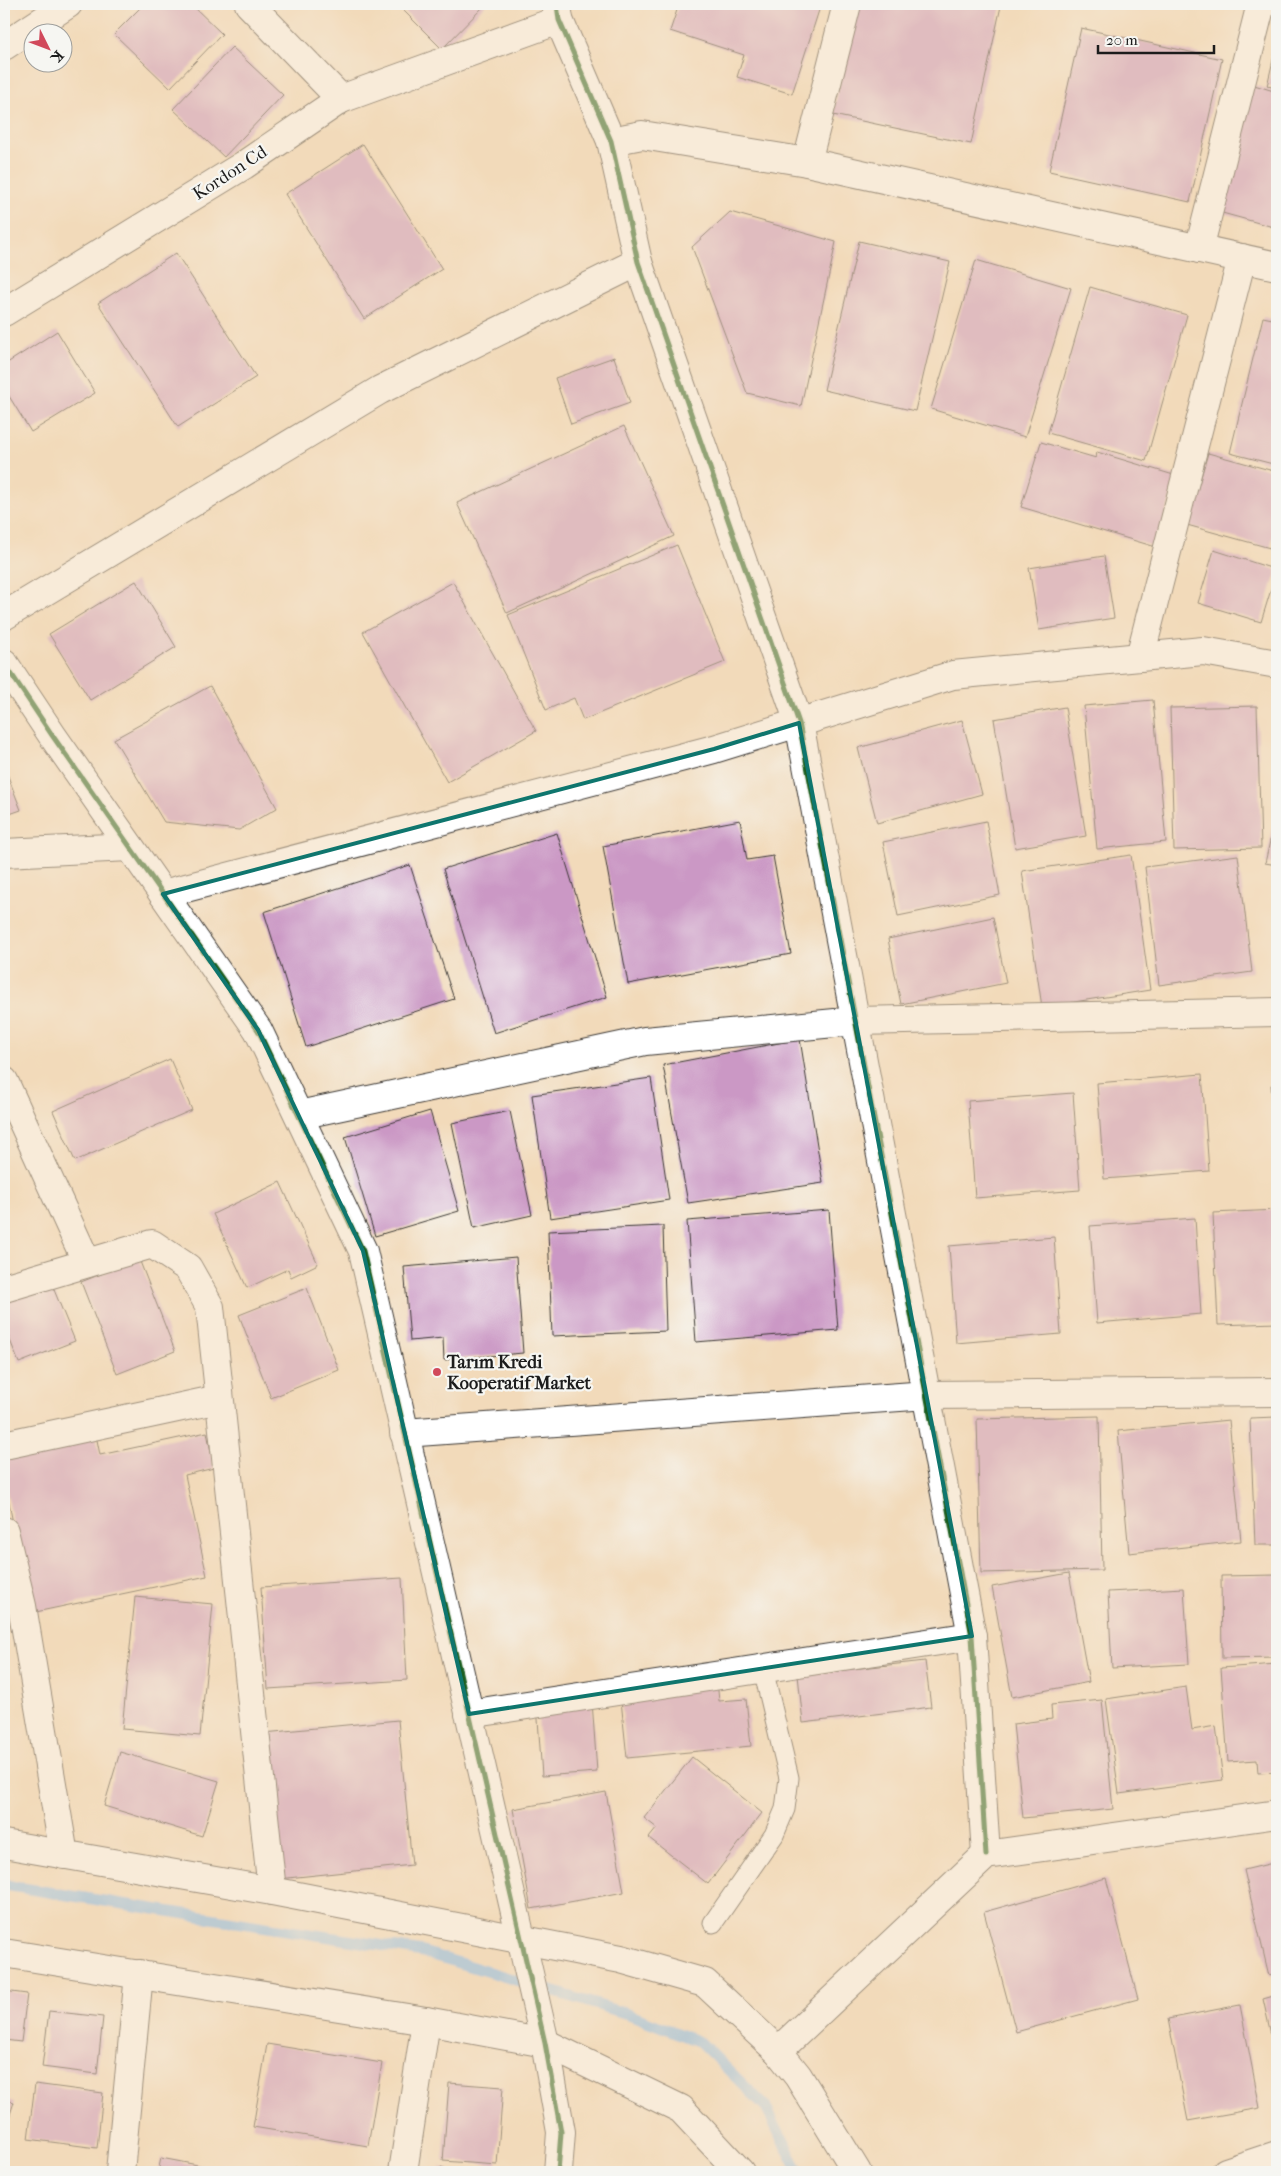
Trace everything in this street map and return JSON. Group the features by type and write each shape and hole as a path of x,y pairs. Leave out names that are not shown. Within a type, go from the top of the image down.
{"street":[{"path":"4,46 68,4"},
{"path":"249,4 341,99"},
{"path":"806,162 847,4"},
{"path":"1199,249 1261,4"},
{"path":"558,12 611,141 638,262 799,723 972,1636 986,1855"},
{"name":"Kordon Cd","path":"4,312 244,165 341,99 558,12"},
{"path":"611,141 642,135 806,162 1277,266"},
{"path":"1140,657 1242,258"},
{"path":"4,616 380,390 638,262"},
{"path":"163,894 714,749 953,675 1203,651 1277,664"},
{"path":"4,663 258,1030 363,1251 543,2035 561,2132 558,2172"},
{"path":"4,853 130,847"},
{"path":"299,1115 645,1040 856,1021 1277,1012"},
{"path":"4,1081 87,1263"},
{"path":"4,1288 152,1244 188,1268 210,1307 272,1891"},
{"path":"404,1433 927,1395 1277,1392"},
{"path":"4,1445 219,1399"},
{"path":"4,1531 22,1606 64,1855"},
{"path":"469,1714 972,1636"},
{"path":"778,2051 986,1855 1277,1814"},
{"path":"4,1844 272,1891 524,1950 621,1959 705,1983 778,2051 798,2076 857,2172"},
{"path":"4,1953 426,2021 543,2035 681,2109 740,2172"},
{"path":"120,2172 139,1974"},
{"path":"403,2172 426,2021"},
{"path":"1226,2172 1277,2155"}],"lane":[{"path":"713,1923 774,1835 786,1809 789,1778 763,1668"}],"highlighted area":[{"path":"799,723 972,1636 469,1714 363,1251 258,1030 163,894 714,749"}],"building":[{"path":"144,4 191,4 222,34 170,88 114,34"},
{"path":"397,4 486,4 442,49"},
{"path":"679,4 821,4 792,94 737,77 744,55 670,31"},
{"path":"856,4 991,4 1001,6 971,144 833,115"},
{"path":"1081,28 1222,59 1190,202 1049,171"},
{"path":"1277,43 1277,88 1267,86"},
{"path":"232,47 283,95 224,157 173,109"},
{"path":"1251,84 1277,92 1277,228 1215,211"},
{"path":"363,144 442,269 364,319 285,194"},
{"path":"730,212 836,242 801,406 747,393 692,247"},
{"path":"859,241 950,262 915,411 824,390"},
{"path":"176,253 256,377 178,427 98,303"},
{"path":"976,260 1071,288 1025,437 931,409"},
{"path":"1090,287 1187,315 1146,461 1048,433"},
{"path":"1263,317 1277,320 1277,465 1230,453"},
{"path":"57,331 95,393 31,432 4,388 4,365"},
{"path":"614,357 630,403 571,424 555,378"},
{"path":"624,426 674,536 507,613 457,503"},
{"path":"1041,442 1096,458 1097,452 1177,476 1156,547 1021,507"},
{"path":"1208,453 1277,472 1277,521 1270,548 1187,525"},
{"path":"677,545 725,662 583,720 574,698 546,710 508,615"},
{"path":"1214,550 1277,570 1261,622 1198,603"},
{"path":"1104,556 1114,618 1039,630 1029,568"},
{"path":"136,581 176,647 90,700 49,634"},
{"path":"453,582 536,731 447,782 363,632"},
{"path":"210,686 277,808 239,830 164,822 114,739"},
{"path":"1153,700 1166,842 1097,849 1084,706"},
{"path":"1257,706 1261,848 1174,850 1170,708"},
{"path":"1065,707 1086,836 1015,848 994,719"},
{"path":"962,720 982,794 877,823 858,748"},
{"path":"4,766 21,810 4,816"},
{"path":"1277,810 1277,865 1265,863"},
{"path":"740,820 747,860 773,856 791,954 628,984 603,846"},
{"path":"986,821 1000,895 898,916 883,842"},
{"path":"557,833 607,997 494,1033 443,869"},
{"path":"1131,855 1150,990 1042,1007 1022,871"},
{"path":"1238,855 1252,972 1159,985 1145,867"},
{"path":"410,865 454,999 306,1047 264,912"},
{"path":"993,917 1006,983 901,1004 888,939"},
{"path":"800,1039 823,1183 688,1203 663,1065"},
{"path":"170,1059 192,1110 75,1161 53,1111"},
{"path":"1202,1074 1209,1171 1104,1179 1097,1083"},
{"path":"651,1078 669,1200 550,1218 532,1095"},
{"path":"1277,1084 1277,1155 1276,1155 1271,1085"},
{"path":"1073,1093 1080,1190 975,1198 968,1101"},
{"path":"430,1111 459,1211 375,1236 345,1137"},
{"path":"510,1111 532,1215 474,1228 452,1123"},
{"path":"280,1182 318,1264 291,1277 288,1269 247,1288 213,1214"},
{"path":"829,1210 838,1330 696,1342 687,1221"},
{"path":"1277,1210 1277,1323 1218,1325 1213,1213"},
{"path":"1195,1218 1201,1314 1097,1323 1090,1226"},
{"path":"663,1226 666,1331 552,1336 548,1231"},
{"path":"1054,1237 1061,1334 956,1343 949,1246"},
{"path":"516,1257 523,1353 444,1360 443,1338 410,1341 404,1267"},
{"path":"139,1259 175,1351 117,1374 81,1282"},
{"path":"50,1280 75,1341 19,1363 4,1325 4,1299"},
{"path":"307,1288 339,1370 271,1398 239,1315"},
{"path":"1099,1416 1102,1570 981,1573 977,1419"},
{"path":"1277,1417 1277,1545 1255,1545 1250,1418"},
{"path":"1229,1420 1241,1541 1129,1553 1118,1431"},
{"path":"207,1432 214,1468 185,1475 207,1576 31,1613 4,1478 4,1454 96,1435 100,1455"},
{"path":"1069,1573 1089,1682 1012,1697 992,1587"},
{"path":"1277,1575 1277,1657 1222,1658 1221,1576"},
{"path":"402,1578 407,1680 268,1689 261,1587"},
{"path":"1184,1588 1189,1664 1112,1668 1108,1592"},
{"path":"135,1597 213,1604 200,1736 122,1729"},
{"path":"925,1661 931,1707 803,1723 798,1675"},
{"path":"1277,1664 1277,1772 1258,1773 1257,1760 1228,1762 1221,1668"},
{"path":"717,1681 719,1701 746,1699 751,1746 627,1758 620,1691"},
{"path":"1186,1687 1192,1730 1216,1726 1223,1780 1119,1794 1106,1699"},
{"path":"1102,1700 1113,1809 1023,1818 1013,1724 1052,1719 1051,1705"},
{"path":"592,1701 597,1772 542,1776 537,1705"},
{"path":"398,1720 412,1865 278,1879 264,1733"},
{"path":"120,1752 219,1781 202,1836 104,1806"},
{"path":"692,1757 762,1813 708,1884 649,1838 657,1828 644,1818"},
{"path":"606,1792 624,1892 531,1909 513,1809"},
{"path":"1277,1862 1277,1974 1269,1976 1244,1870"},
{"path":"1106,1878 1138,1999 1016,2032 984,1912"},
{"path":"4,1991 27,1994 21,2042 4,2040"},
{"path":"1277,1995 1277,2057 1276,2057 1263,1999"},
{"path":"1240,2005 1260,2108 1188,2121 1168,2019"},
{"path":"49,2011 103,2017 97,2074 42,2067"},
{"path":"267,2044 382,2063 368,2146 253,2127"},
{"path":"449,2083 503,2087 497,2165 443,2161"},
{"path":"35,2084 103,2093 97,2148 28,2139"},
{"path":"4,2099 14,2102 4,2133"},
{"path":"161,2158 229,2171 229,2172 158,2172"},
{"path":"295,2167 309,2172 293,2172"},
{"path":"441,2167 454,2172 438,2172"}],"waterway":[{"path":"4,1885 423,1952 631,2015 700,2042 765,2106 799,2172"}],"cycle path":[{"path":"557,4 559,20 611,141 638,262 799,723 972,1636 986,1855"},
{"path":"4,663 52,735 258,1030 363,1251 545,2043 561,2132 558,2172"}],"place":[{"name":"Tarım Kredi Kooperatif Market","path":"437,1372"}]}
